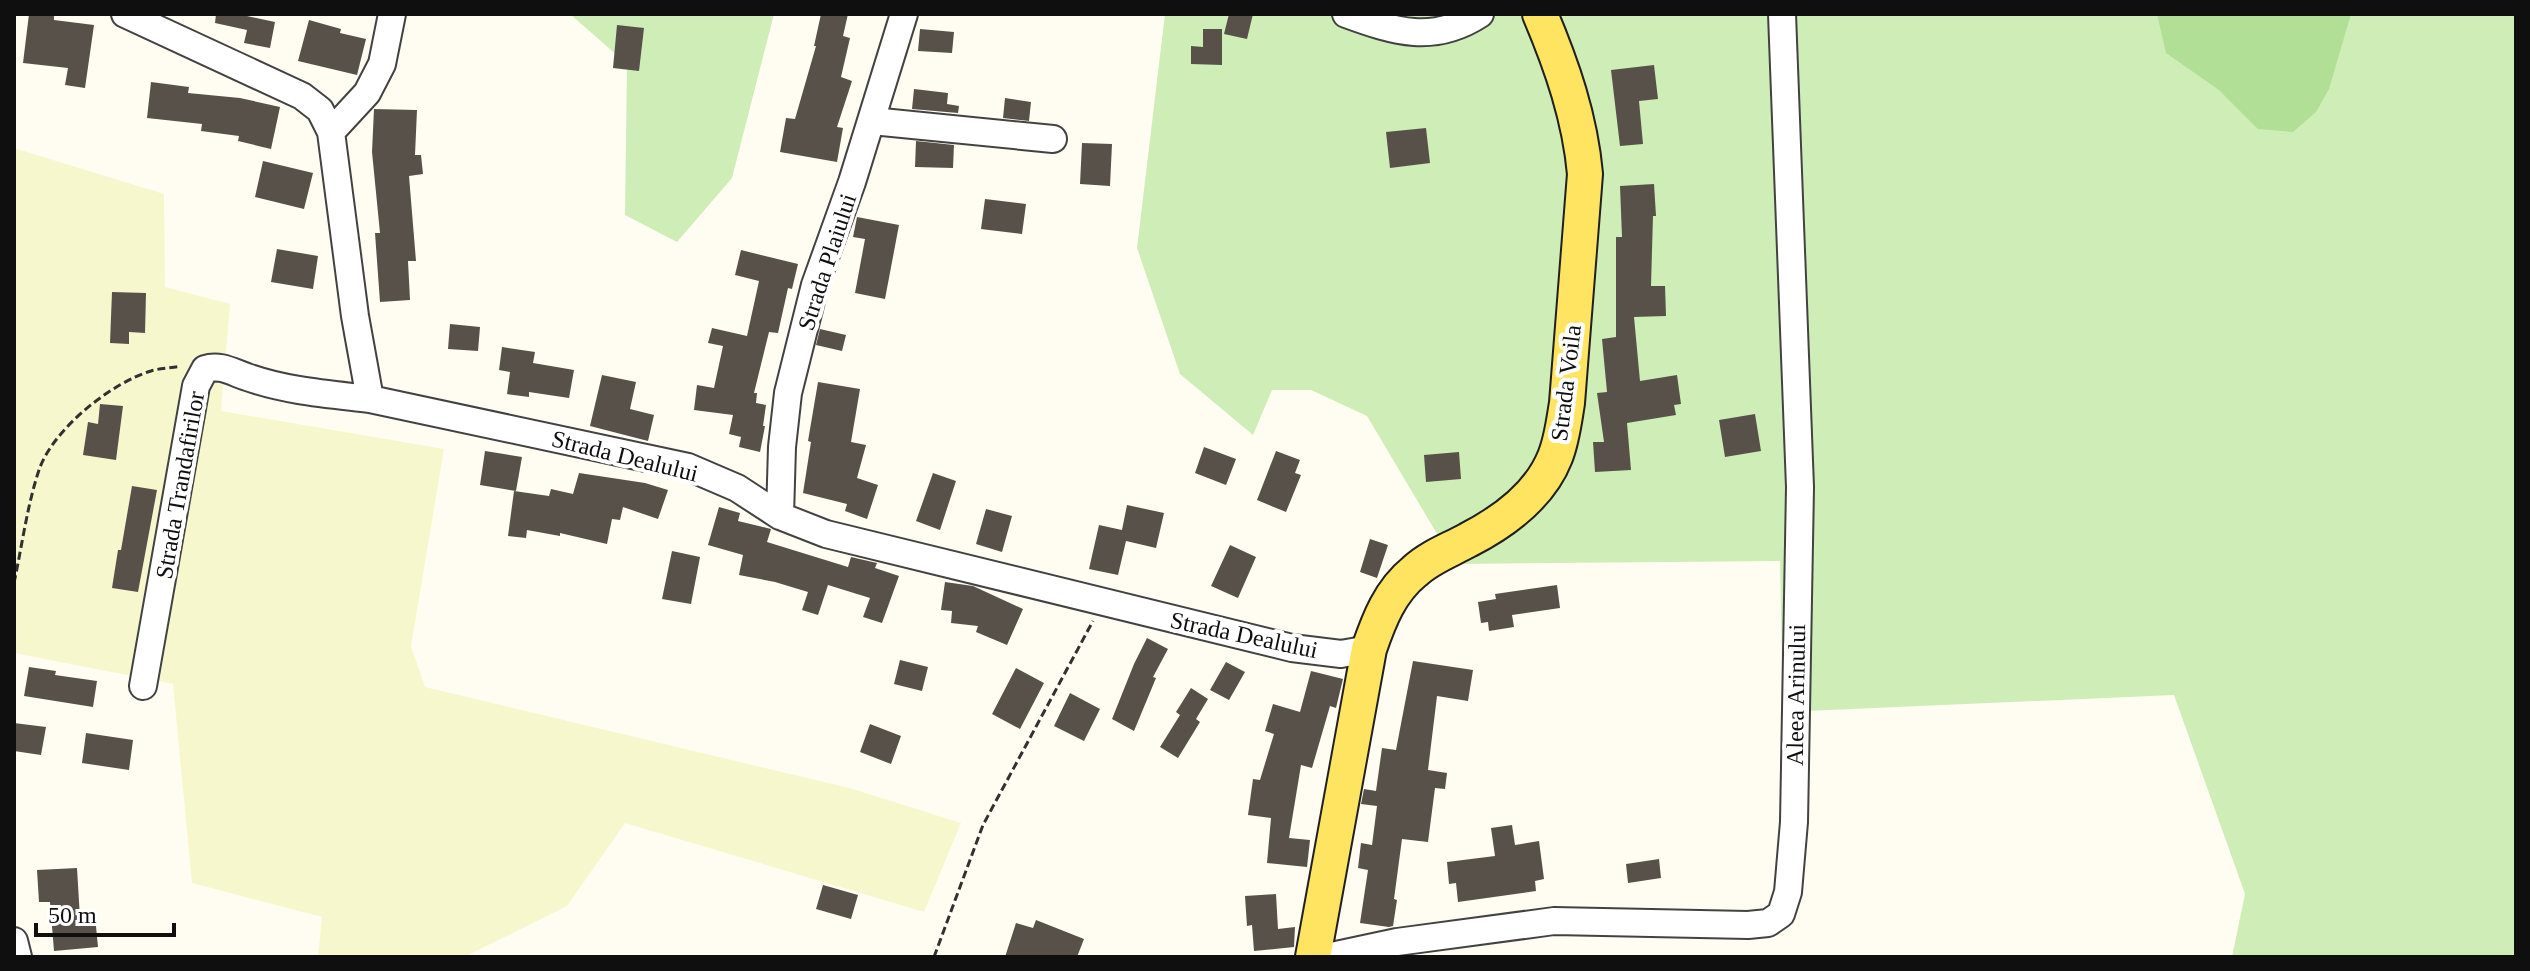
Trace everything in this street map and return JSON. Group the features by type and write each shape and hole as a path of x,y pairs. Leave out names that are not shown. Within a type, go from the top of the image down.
{"main road":[{"name":"Strada Voila","path":"1313,957 1369,649 1383,612 1402,583 1430,560 1493,526 1537,487 1555,459 1562,433 1585,174 1573,105 1540,14"}],"street":[{"path":"125,14 302,96 320,110 331,132 350,286 370,399"},
{"path":"331,132 367,93 382,64 392,14"},
{"name":"Strada Plaiului","path":"780,516 782,447 788,393 815,285 872,121 904,14"},
{"path":"1346,14 1402,30 1433,33 1460,27 1480,14"},
{"name":"Aleea Arinului","path":"1327,957 1411,940 1554,921 1748,925 1768,923 1781,914 1788,892 1794,822 1800,487 1782,14"},
{"path":"872,121 1053,139"},
{"name":"Strada Dealului","path":"205,369 215,366 306,392 370,399 688,467 737,488 780,516 826,534 1102,604 1292,648 1341,654 1369,649"},
{"name":"Strada Trandafirilor","path":"143,686 196,386 205,369"},
{"path":"14,941 18,957"}],"path":[{"name":"Strada Trandafirilor","path":"14,583 40,466 85,408 120,384 151,370 181,366 205,369"},
{"path":"934,957 983,825 1102,604"}],"green space":[{"path":"570,14 774,14 732,178 677,242 625,215 627,64"},
{"path":"1165,14 2516,14 2516,957 2232,957 2245,894 2174,695 1783,712 1780,561 1455,564 1367,416 1311,390 1272,390 1253,435 1180,374 1137,248"},
{"path":"2157,14 2351,14 2329,89 2316,112 2293,132 2258,129 2219,90 2166,53"},
{"path":"14,148 164,194 165,287 230,304 221,411 444,449 411,646 425,687 853,789 961,823 924,912 625,823 567,906 464,957 318,957 322,917 192,883 173,684 14,653"}],"building":[{"path":"29,14 94,25 85,88 65,85 68,68 23,63"},
{"path":"216,14 238,14 275,22 270,48 244,43 247,30 215,23"},
{"path":"821,14 848,14 843,36 850,38 841,77 852,81 837,127 843,128 837,162 780,152 786,118 795,119 816,46"},
{"path":"1229,14 1253,14 1247,39 1224,34"},
{"path":"309,20 341,29 340,33 366,39 357,75 298,61"},
{"path":"617,25 644,28 639,71 613,68"},
{"path":"920,29 954,32 952,53 918,51"},
{"path":"1203,29 1222,29 1222,65 1191,64 1191,46 1203,47"},
{"path":"1654,65 1658,99 1639,101 1643,144 1620,146 1611,70"},
{"path":"151,82 189,87 188,93 240,98 280,107 271,149 238,141 239,136 201,131 202,124 147,118"},
{"path":"914,89 948,93 947,104 959,106 958,113 912,109"},
{"path":"1005,98 1031,102 1029,121 1003,118"},
{"path":"374,109 417,110 415,155 421,155 423,174 409,176 416,261 408,261 410,300 380,302 375,233 380,233 372,152"},
{"path":"1426,128 1430,163 1390,168 1386,132"},
{"path":"916,141 954,145 953,168 915,167"},
{"path":"1082,143 1112,144 1110,186 1080,184"},
{"path":"263,161 313,173 304,209 255,197"},
{"path":"1654,184 1656,216 1653,216 1651,286 1665,286 1666,316 1634,317 1640,381 1677,375 1681,404 1674,405 1676,415 1627,423 1631,470 1595,472 1593,442 1604,442 1597,393 1607,392 1602,339 1616,337 1616,237 1622,237 1620,186"},
{"path":"985,199 1026,204 1022,234 981,229"},
{"path":"857,217 899,225 885,299 855,293 865,239 853,237"},
{"path":"277,249 318,256 313,289 271,282"},
{"path":"741,250 798,264 792,289 788,288 778,333 769,332 754,393 757,393 756,403 766,405 760,452 739,447 741,437 729,434 733,415 694,410 697,385 714,388 723,346 708,343 712,328 747,336 759,281 735,275"},
{"path":"112,292 146,293 145,333 129,332 129,344 110,343"},
{"path":"450,324 480,327 478,351 448,349"},
{"path":"820,329 846,335 842,351 816,345"},
{"path":"502,347 535,352 533,363 574,370 569,398 529,392 529,397 507,394 510,372 499,370"},
{"path":"602,375 636,382 630,409 654,415 648,441 590,426"},
{"path":"818,382 860,389 851,442 866,445 857,478 878,485 867,519 845,511 847,504 803,493"},
{"path":"100,404 123,406 116,460 83,455 88,422 98,424"},
{"path":"1755,414 1761,451 1725,457 1719,420"},
{"path":"1204,447 1236,459 1226,485 1195,473"},
{"path":"485,451 522,457 516,491 480,485"},
{"path":"1276,451 1300,460 1295,473 1301,475 1286,512 1257,500"},
{"path":"1459,452 1461,479 1426,482 1424,455"},
{"path":"579,473 645,483 668,490 658,519 623,507 620,520 612,519 607,544 560,533 560,536 527,530 526,538 508,536 514,491 549,496 551,489 573,494"},
{"path":"933,473 956,481 940,530 916,521"},
{"path":"132,486 157,490 138,592 112,588"},
{"path":"1127,505 1164,513 1156,548 1126,541 1118,575 1089,569 1099,525 1122,530"},
{"path":"719,507 740,513 738,521 771,529 767,542 848,567 851,557 877,563 875,568 899,576 882,623 863,617 870,598 828,585 818,615 802,610 808,592 739,575 743,555 708,545"},
{"path":"986,509 1012,516 1002,552 976,544"},
{"path":"1370,539 1388,545 1377,578 1360,572"},
{"path":"1230,545 1256,557 1238,598 1211,586"},
{"path":"672,551 700,557 691,604 662,599"},
{"path":"945,582 973,586 1023,609 1007,645 976,632 978,626 951,623 952,611 941,610"},
{"path":"1557,585 1560,608 1512,615 1514,627 1489,631 1488,622 1481,623 1478,602 1496,599 1495,594"},
{"path":"1147,638 1168,649 1153,677 1156,678 1134,731 1112,719"},
{"path":"900,660 928,667 922,691 894,684"},
{"path":"1413,661 1473,670 1468,701 1437,696 1428,770 1447,773 1445,789 1435,788 1428,842 1402,839 1393,926 1360,923 1368,870 1358,868 1361,843 1372,845 1377,806 1361,804 1364,789 1376,791 1382,748 1396,750"},
{"path":"1226,662 1245,672 1229,700 1210,690"},
{"path":"29,667 56,671 55,675 97,681 93,707 24,696"},
{"path":"1016,668 1044,683 1020,729 992,714"},
{"path":"1311,671 1343,679 1336,708 1330,706 1312,768 1301,765 1289,838 1310,840 1307,867 1267,863 1271,818 1248,815 1253,779 1260,780 1274,734 1265,731 1273,704 1300,712"},
{"path":"1191,688 1208,699 1196,719 1200,722 1178,758 1160,747 1180,715 1176,712"},
{"path":"1070,693 1100,709 1084,741 1054,726"},
{"path":"14,723 46,727 41,755 14,751"},
{"path":"870,724 901,736 891,764 860,752"},
{"path":"86,733 133,740 129,770 82,763"},
{"path":"1512,825 1515,845 1539,841 1544,879 1535,881 1536,891 1458,902 1456,883 1449,884 1447,862 1495,856 1491,828"},
{"path":"1659,859 1661,878 1628,883 1626,864"},
{"path":"77,868 80,918 95,916 98,947 54,951 50,902 39,902 37,870"},
{"path":"823,885 858,895 851,919 816,909"},
{"path":"1276,894 1278,929 1295,927 1294,947 1254,951 1252,925 1247,926 1245,896"},
{"path":"1036,920 1084,939 1077,957 1005,957 1016,923 1033,928"}]}
